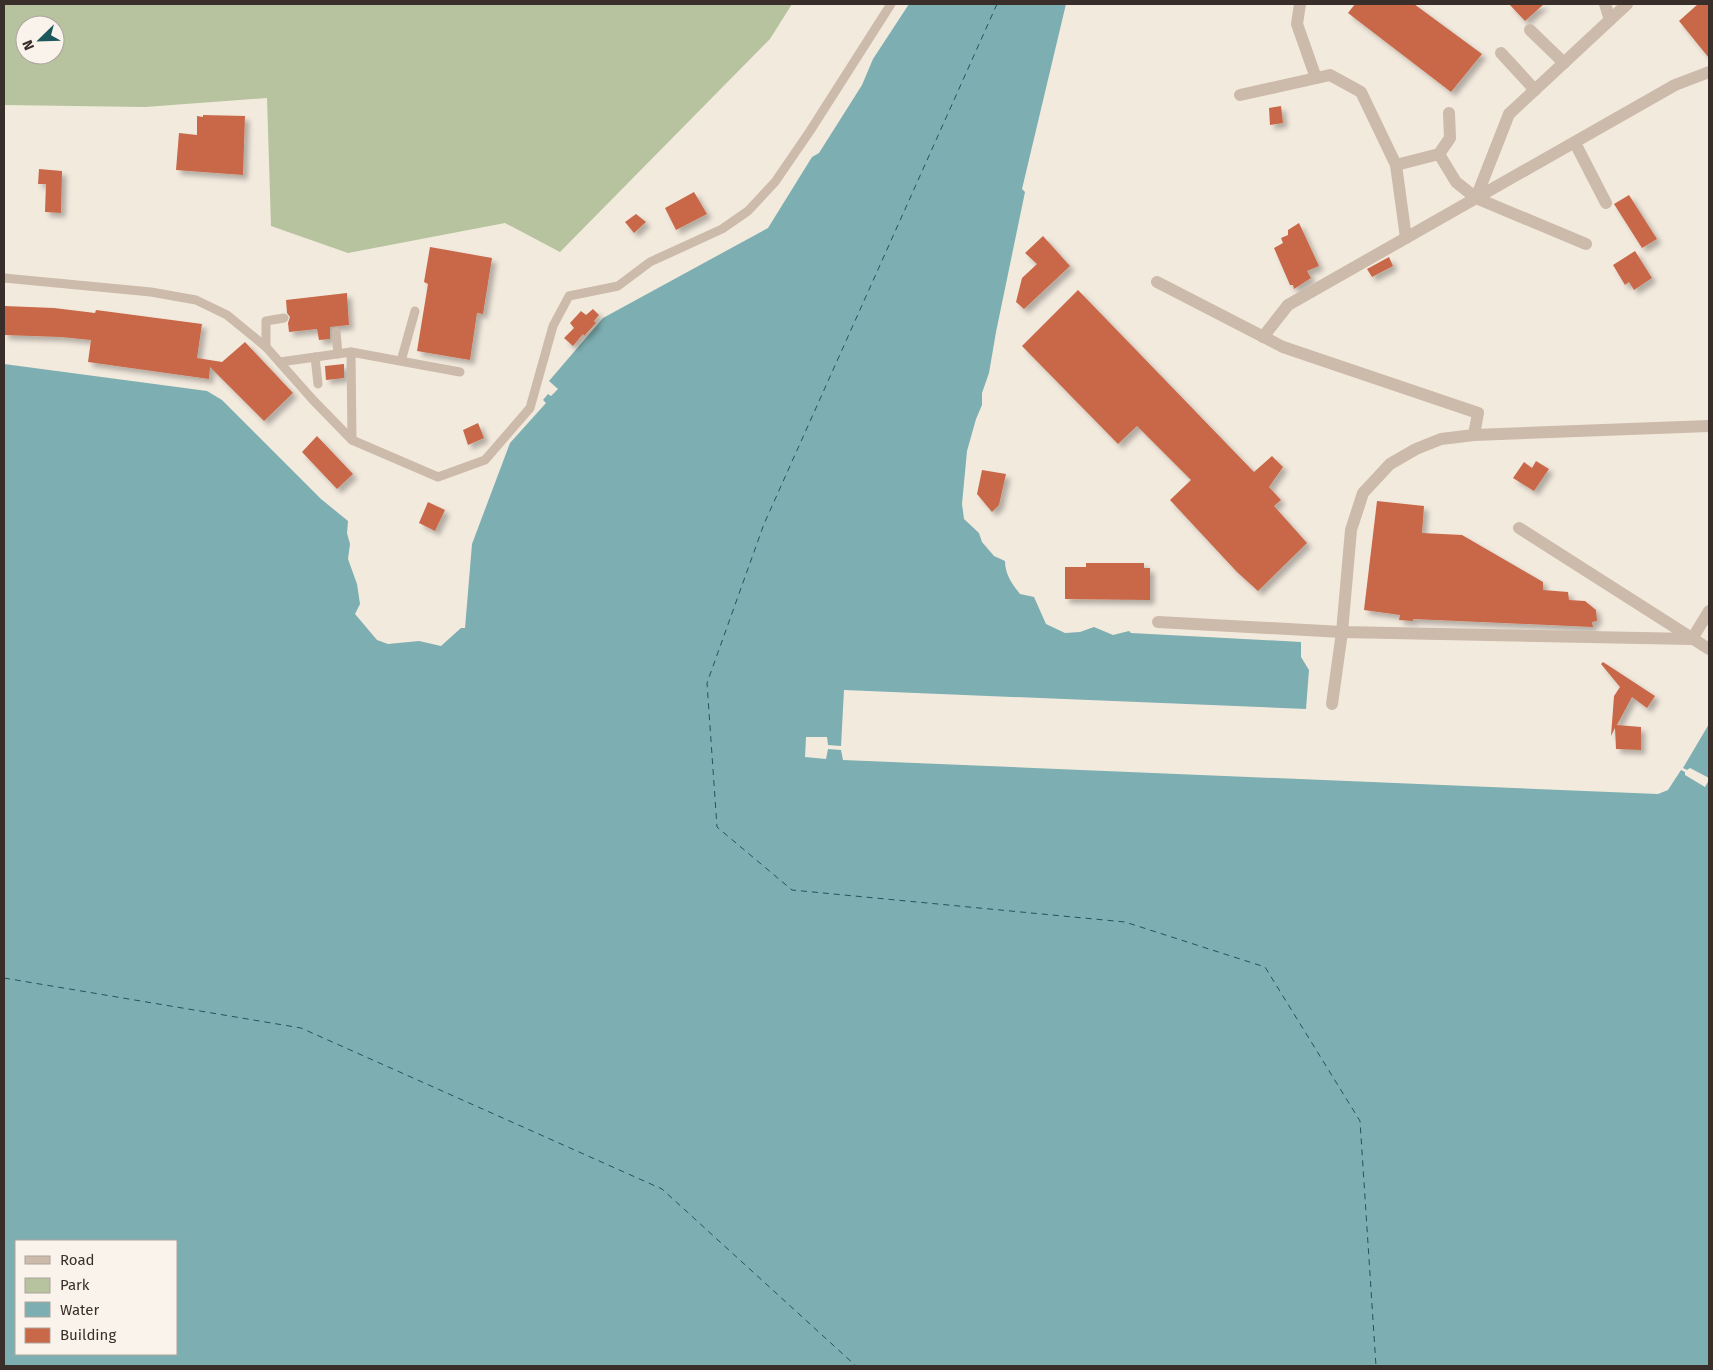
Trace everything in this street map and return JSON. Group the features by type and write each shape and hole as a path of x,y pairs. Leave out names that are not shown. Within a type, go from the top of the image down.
{"street":[{"path":"1300,4 1297,24 1316,78"},
{"path":"1605,4 1610,20"},
{"path":"1476,198 1509,114 1628,4"},
{"path":"1530,30 1564,63"},
{"path":"1501,53 1535,90"},
{"path":"1264,337 1288,306 1675,85 1709,72"},
{"path":"1240,95 1330,75 1361,92 1396,165 1406,238"},
{"path":"1396,165 1439,154 1450,138 1448,113"},
{"path":"1575,142 1606,203"},
{"path":"1439,154 1456,182 1476,198 1586,244"},
{"path":"1157,282 1283,347 1478,413 1474,434"},
{"path":"1332,704 1342,632 1352,530 1363,493 1390,464 1416,449 1442,439 1474,434 1709,426"},
{"path":"1519,528 1709,649"},
{"path":"1692,639 1709,611"},
{"path":"1158,622 1342,632 1692,639"}],"lane":[{"path":"4,278 151,292 196,300 227,316 266,347 352,440 438,477 485,460 530,408 553,326 569,296 618,286 650,262 722,228 748,211 775,182 810,132 891,4"},
{"path":"401,362 415,311"},
{"path":"266,347 266,321 284,318"},
{"path":"336,332 338,354"},
{"path":"351,352 352,440"},
{"path":"280,362 351,352 460,372"},
{"path":"315,357 318,384"}],"green space":[{"path":"4,4 792,4 770,39 560,252 505,223 348,253 271,226 267,98 145,107 4,105"}],"water":[{"path":"909,4 1066,4 1022,189 1025,192 989,373 982,393 982,405 967,451 962,504 964,519 979,533 982,542 994,556 1005,561 1010,579 1020,594 1034,597 1046,624 1065,633 1080,632 1094,627 1113,635 1129,631 1131,633 1301,642 1301,657 1309,670 1306,709 844,690 841,746 828,745 827,737 806,737 805,757 826,759 828,749 841,750 843,760 1658,794 1668,790 1681,770 1685,772 1685,775 1705,787 1709,780 1709,1366 4,1366 4,364 207,391 222,400 321,499 348,521 347,533 350,544 348,559 357,584 360,604 355,614 377,640 388,644 419,641 441,646 461,628 465,628 472,544 510,443 546,403 543,400 548,394 551,396 558,389 549,381 603,318 768,228 812,157 819,153 862,85 873,59"},
{"path":"1709,724 1709,778 1690,768 1687,770 1683,768"}],"building":[{"path":"1355,4 1414,4 1482,54 1451,92 1348,13"},
{"path":"1509,4 1544,4 1525,21"},
{"path":"1698,4 1709,4 1709,58 1679,21"},
{"path":"1281,106 1283,123 1270,125 1269,108"},
{"path":"203,115 245,116 243,175 176,170 179,133 197,135 197,116 203,117"},
{"path":"39,169 62,171 61,213 45,212 46,184 38,184"},
{"path":"694,192 707,214 676,230 665,208"},
{"path":"1629,195 1657,239 1642,248 1614,204"},
{"path":"636,214 646,222 634,233 625,222"},
{"path":"1299,223 1319,266 1307,271 1311,278 1294,289 1293,285 1290,285 1274,248 1283,243 1281,238 1288,235 1288,230"},
{"path":"1043,236 1070,266 1024,309 1016,302 1022,278 1037,264 1025,253"},
{"path":"430,247 492,258 483,314 477,313 470,360 417,351 428,284 424,282"},
{"path":"1635,251 1652,278 1634,290 1629,282 1625,285 1613,265"},
{"path":"1389,257 1393,266 1372,277 1367,269"},
{"path":"1078,290 1254,472 1272,456 1283,467 1269,487 1281,500 1274,506 1307,543 1258,591 1237,572 1170,500 1191,480 1137,426 1118,444 1022,346"},
{"path":"347,293 349,325 330,327 330,339 319,340 317,329 289,332 288,323 290,317 287,313 286,300"},
{"path":"4,306 54,308 95,313 96,310 202,324 197,358 222,362 245,342 293,393 264,421 210,367 209,379 88,362 91,340 4,335"},
{"path":"593,309 599,315 594,321 596,323 573,346 564,338 574,328 570,323 581,311 586,315"},
{"path":"344,364 344,378 326,380 325,366"},
{"path":"478,423 484,438 468,445 463,430"},
{"path":"317,436 353,474 337,489 302,452"},
{"path":"1536,461 1549,469 1534,491 1513,478 1524,462 1532,468"},
{"path":"982,470 1006,474 999,505 992,512 977,494"},
{"path":"1377,501 1424,506 1422,533 1462,535 1543,582 1543,590 1568,592 1569,600 1585,601 1596,610 1597,621 1592,622 1593,627 1413,619 1413,621 1399,620 1400,615 1364,610"},
{"path":"428,502 445,510 435,531 419,523"},
{"path":"1086,563 1144,563 1144,568 1150,568 1150,600 1065,599 1065,567 1086,567"},
{"path":"1603,662 1655,696 1647,708 1632,697 1617,725 1641,727 1641,750 1616,749 1615,728 1611,736 1614,696 1620,687 1601,664"}],"ferry route":[{"path":"997,4 764,524 707,683 717,827 792,890 1125,922 1265,967 1360,1121 1376,1366"},
{"path":"4,978 301,1028 662,1189 856,1366"}]}
